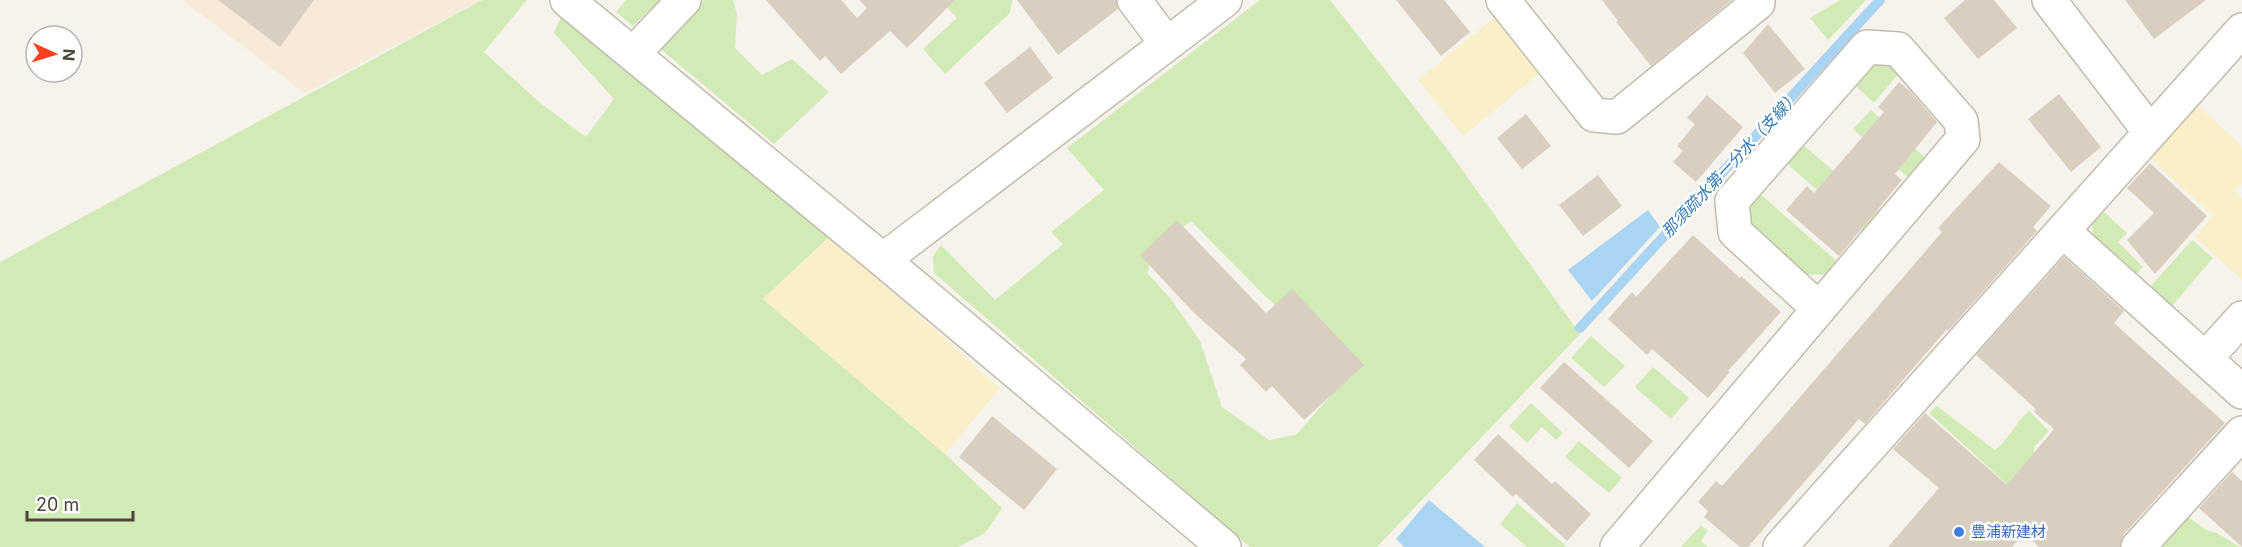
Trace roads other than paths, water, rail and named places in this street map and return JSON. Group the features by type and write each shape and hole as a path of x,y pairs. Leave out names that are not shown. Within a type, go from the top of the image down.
{"street":[{"path":"567,0 883,260 1224,547"},
{"path":"633,54 684,0"},
{"path":"1134,0 1167,44"},
{"path":"883,260 1225,0"},
{"path":"1503,0 1594,115 1617,117 1758,3 1758,0"},
{"path":"2049,0 2150,132"},
{"path":"1780,547 2242,30"},
{"path":"1617,547 1963,139 1961,121 1899,49 1867,47 1732,201 1735,232 1818,308"},
{"path":"2063,231 2242,392"},
{"path":"2205,359 2242,318"},
{"path":"2138,547 2242,433"}],"water":[{"path":"1648,210 1660,227 1592,301 1568,270"},
{"path":"1429,500 1485,547 1404,547 1396,539"}],"waterway":[{"name":"那須疏水第一分水（支線）","path":"1580,328 1880,0"}],"place":[{"name":"豊浦新建材","path":"1959,532"}]}
